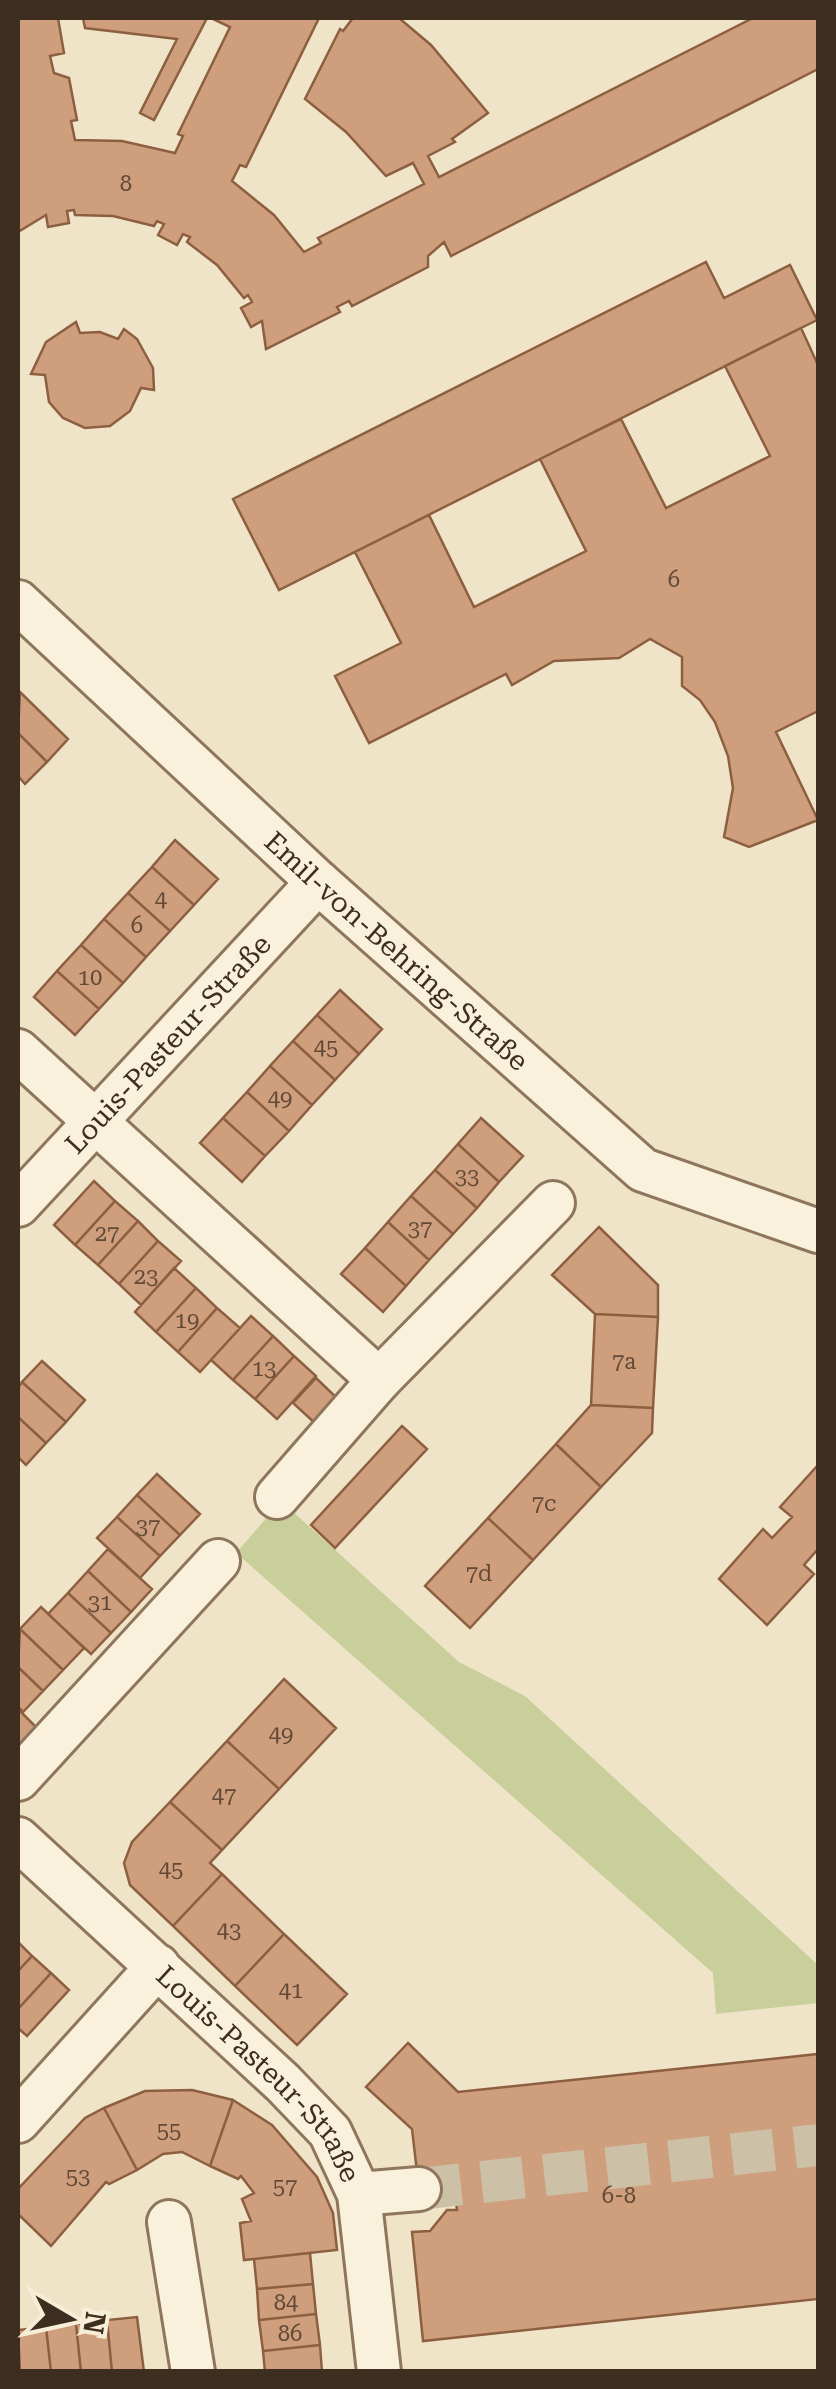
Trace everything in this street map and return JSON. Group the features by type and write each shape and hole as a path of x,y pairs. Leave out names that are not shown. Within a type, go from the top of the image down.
{"street":[{"name":"Emil-von-Behring-Straße","path":"18,602 318,882 643,1170 818,1231"},
{"name":"Louis-Pasteur-Straße","path":"18,1205 318,882"},
{"path":"18,1051 380,1380"},
{"path":"277,1497 380,1380 553,1203"},
{"path":"18,1779 218,1562"},
{"name":"Louis-Pasteur-Straße","path":"18,1839 316,2114 339,2150 359,2194 380,2372"},
{"path":"18,2121 158,1966"},
{"path":"359,2194 419,2189"},
{"path":"170,2222 193,2372"}],"green space":[{"path":"281,1501 459,1662 525,1696 818,1965 818,2003 716,2014 713,1973 236,1553"}],"building":[{"path":"18,18 58,18 64,53 50,56 54,73 69,78 77,120 71,121 75,140 122,141 175,153 183,136 178,134 230,27 211,18 319,18 246,167 240,165 232,181 274,215 304,252 321,243 318,238 424,184 413,163 386,176 346,132 305,99 340,29 343,31 353,18 399,18 431,45 488,113 452,139 455,142 428,156 439,177 753,18 818,18 818,69 451,256 444,242 428,256 428,267 352,306 349,301 337,307 340,312 266,349 262,321 251,327 241,308 252,302 248,295 244,298 217,265 187,242 190,237 183,234 177,245 158,235 164,224 75,215 74,210 67,211 69,223 48,227 46,215 18,232"},
{"path":"83,18 207,18 154,120 140,113 177,39 85,28"},
{"path":"706,262 724,298 790,265 817,320 279,590 233,499"},
{"path":"76,322 80,333 100,332 118,339 124,329 137,339 153,368 154,390 141,388 130,411 110,426 85,428 63,418 49,402 45,375 31,374 46,342"},
{"path":"801,328 818,365 818,711 776,732 818,820 749,847 724,837 733,788 728,756 715,722 700,700 682,686 682,657 650,639 619,658 554,661 512,685 506,674 369,743 335,676 401,643 355,552 429,515 474,607 586,551 540,459 621,419 666,508 770,456 725,366"},
{"path":"20,692 68,739 47,762 18,733"},
{"path":"18,733 47,762 25,784 18,776"},
{"path":"175,840 218,879 194,905 152,867"},
{"path":"152,867 194,905 170,931 128,893"},
{"path":"128,893 170,931 146,957 104,919"},
{"path":"104,919 146,957 123,983 81,945"},
{"path":"81,945 123,983 99,1009 57,971"},
{"path":"57,971 99,1009 75,1035 34,997"},
{"path":"340,990 382,1029 359,1054 317,1015"},
{"path":"317,1015 359,1054 335,1080 293,1041"},
{"path":"293,1041 335,1080 312,1105 270,1066"},
{"path":"270,1066 312,1105 289,1131 247,1092"},
{"path":"247,1092 289,1131 265,1156 223,1118"},
{"path":"223,1118 265,1156 242,1182 200,1143"},
{"path":"481,1118 523,1156 499,1182 458,1144"},
{"path":"458,1144 499,1182 477,1208 435,1170"},
{"path":"435,1170 477,1208 453,1234 411,1196"},
{"path":"94,1181 115,1201 75,1245 54,1225"},
{"path":"411,1196 453,1234 429,1260 388,1222"},
{"path":"115,1201 138,1221 98,1265 75,1245"},
{"path":"138,1221 158,1241 119,1284 98,1265"},
{"path":"388,1222 429,1260 406,1286 365,1248"},
{"path":"599,1227 658,1285 658,1317 595,1314 552,1275"},
{"path":"158,1241 181,1261 141,1305 119,1284"},
{"path":"365,1248 406,1286 383,1312 341,1274"},
{"path":"174,1268 196,1288 156,1332 135,1312"},
{"path":"196,1288 217,1308 178,1352 156,1332"},
{"path":"217,1308 240,1328 200,1372 178,1352"},
{"path":"595,1314 658,1317 653,1408 591,1405"},
{"path":"251,1316 273,1336 233,1380 211,1360"},
{"path":"273,1336 294,1356 255,1399 233,1380"},
{"path":"294,1356 316,1376 277,1419 255,1399"},
{"path":"42,1361 85,1400 66,1422 22,1382"},
{"path":"316,1378 340,1401 318,1426 293,1403"},
{"path":"22,1382 66,1422 46,1443 18,1417 18,1388"},
{"path":"591,1405 653,1408 652,1433 601,1487 556,1444"},
{"path":"18,1417 46,1443 26,1465 18,1457"},
{"path":"402,1426 427,1449 335,1548 311,1525"},
{"path":"556,1444 601,1487 533,1560 488,1518"},
{"path":"818,1465 818,1549 804,1565 814,1574 767,1625 719,1579 763,1529 772,1538 792,1517 780,1507"},
{"path":"157,1474 200,1514 180,1535 137,1495"},
{"path":"137,1495 180,1535 160,1556 117,1517"},
{"path":"117,1517 160,1556 140,1578 97,1538"},
{"path":"488,1518 533,1560 470,1628 425,1586"},
{"path":"108,1549 152,1589 131,1612 88,1571"},
{"path":"88,1571 131,1612 111,1633 68,1593"},
{"path":"68,1593 111,1633 91,1654 48,1614"},
{"path":"41,1607 84,1648 63,1670 20,1629"},
{"path":"20,1629 63,1670 43,1691 18,1667"},
{"path":"18,1667 43,1691 23,1712 18,1707"},
{"path":"284,1679 336,1728 279,1789 227,1741"},
{"path":"18,1709 38,1729 18,1750"},
{"path":"227,1741 279,1789 222,1850 170,1802"},
{"path":"170,1802 222,1850 210,1863 222,1874 173,1926 130,1885 124,1863 132,1842"},
{"path":"222,1874 284,1934 235,1986 173,1926"},
{"path":"284,1934 347,1994 297,2045 235,1986"},
{"path":"18,1942 32,1956 18,1971"},
{"path":"32,1956 51,1973 18,2009 18,1971"},
{"path":"51,1973 69,1990 27,2036 18,2028 18,2009"},
{"path":"408,2043 458,2092 818,2054 818,2299 423,2341 412,2232 430,2231 447,2210 457,2210 456,2202 421,2206 412,2129 366,2087"},
{"path":"192,2090 233,2100 210,2166 182,2152 163,2154 137,2170 104,2108 145,2091"},
{"path":"233,2100 272,2125 317,2177 333,2213 337,2250 244,2260 240,2223 251,2221 242,2199 254,2193 241,2176 238,2179 210,2166"},
{"path":"104,2108 137,2170 106,2182 51,2246 18,2214 18,2189 85,2118"},
{"path":"310,2253 313,2284 257,2289 254,2259"},
{"path":"313,2284 316,2314 259,2320 257,2289"},
{"path":"316,2314 320,2345 263,2351 259,2320"},
{"path":"137,2317 144,2372 112,2372 107,2320"},
{"path":"107,2320 112,2372 81,2372 76,2324"},
{"path":"76,2324 81,2372 51,2372 46,2327"},
{"path":"46,2327 51,2372 20,2372 18,2330"},
{"path":"320,2345 322,2372 265,2372 263,2351"}],"tunnel":[{"path":"419,2189 818,2145"}]}
